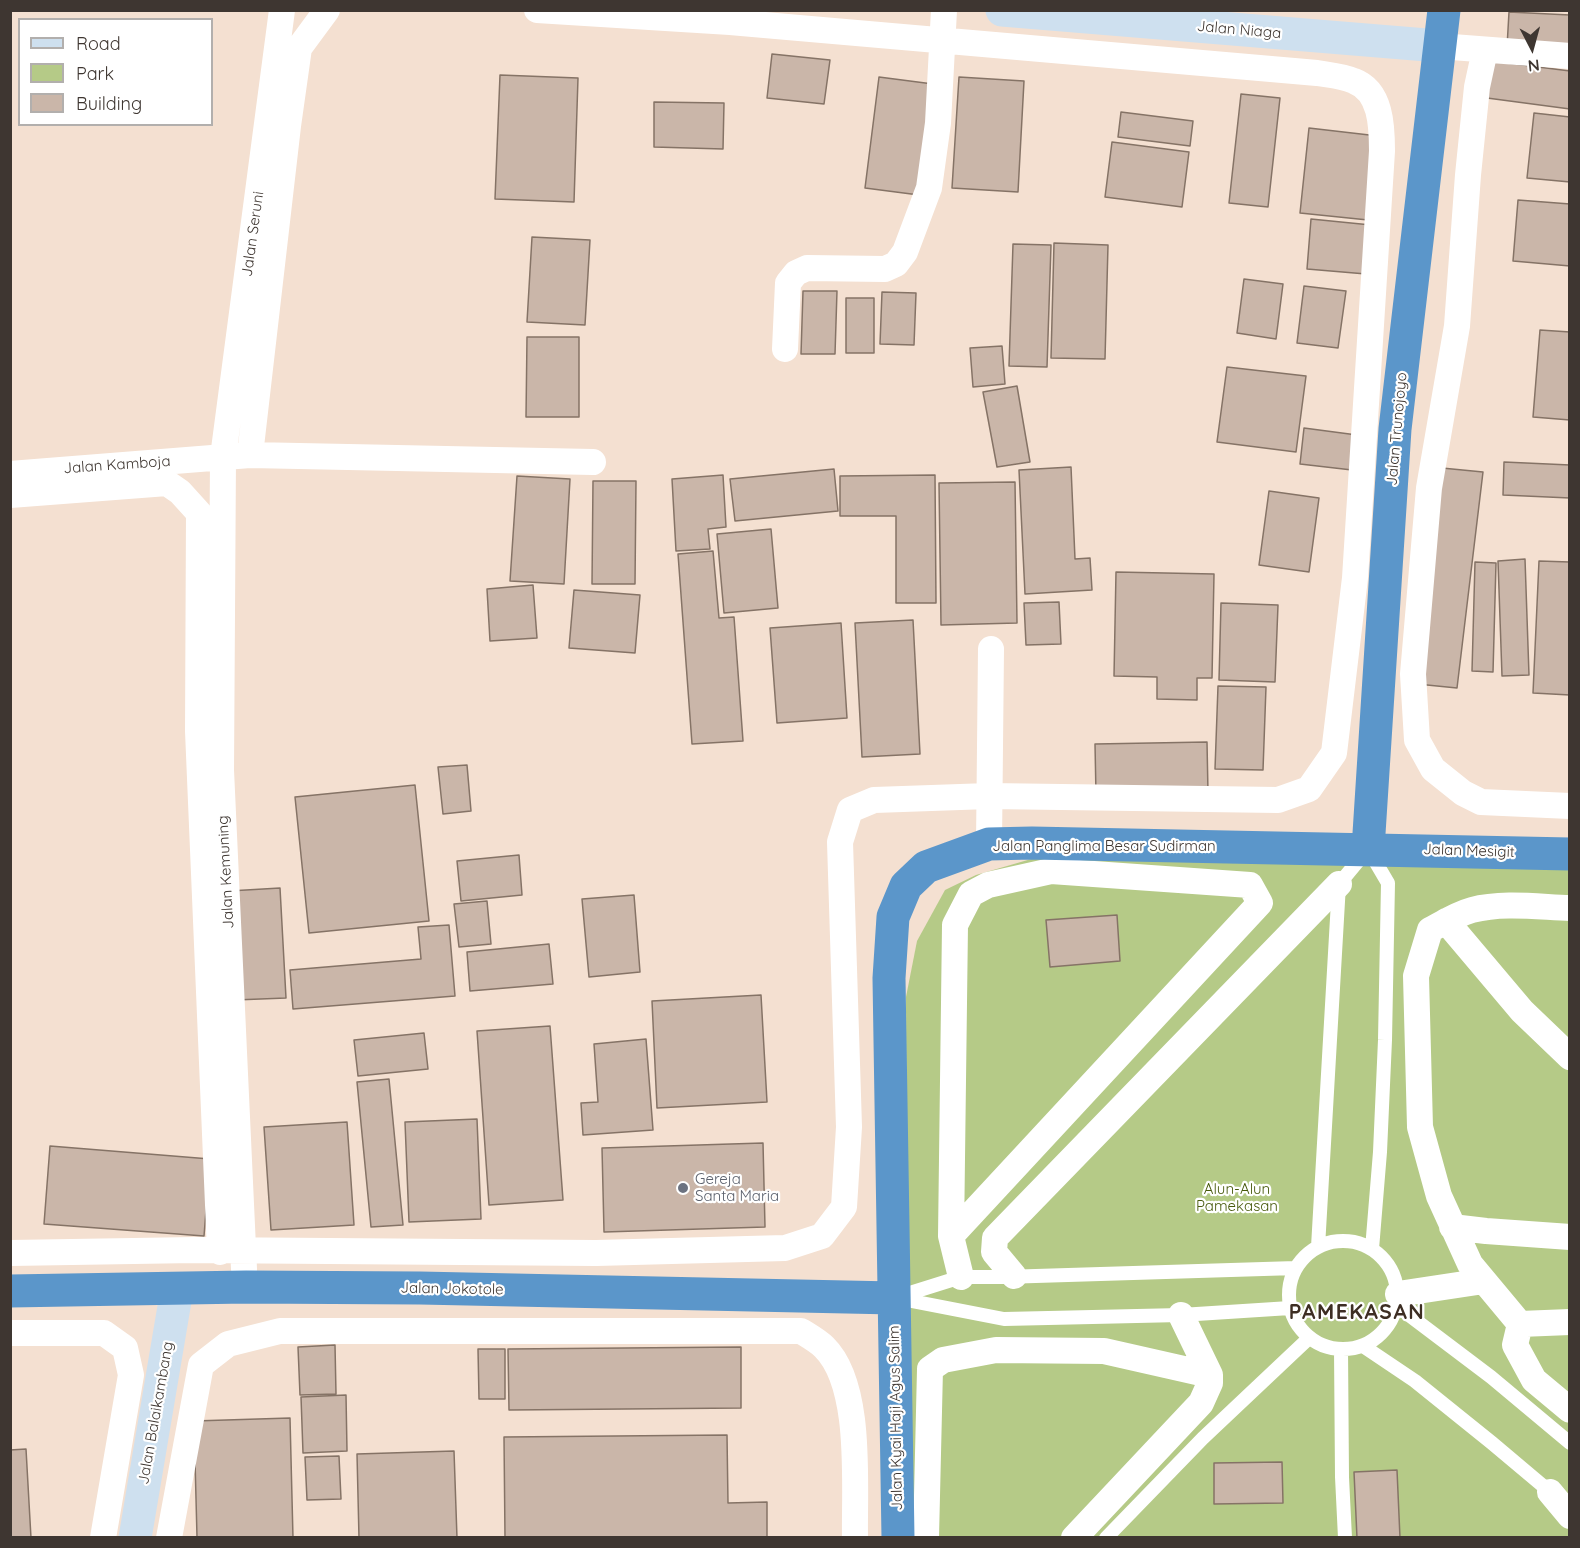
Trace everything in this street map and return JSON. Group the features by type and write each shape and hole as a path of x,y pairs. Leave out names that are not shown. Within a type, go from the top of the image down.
{"highway":[{"name":"Jalan Trunojoyo","path":"1368,849 1395,429 1444,10"},
{"name":"Jalan Panglima Besar Sudirman","path":"894,1298 889,978 893,917 906,886 926,867 989,844 1368,849"},
{"name":"Jalan Mesigit","path":"1368,849 1569,854"},
{"name":"Jalan Jokotole","path":"10,1291 246,1287 432,1288 894,1298"},
{"name":"Jalan Kyai Haji Agus Salim","path":"894,1298 898,1538"}],"street":[{"name":"Jalan Seruni","path":"223,457 282,10"},
{"path":"250,455 299,48 327,10"},
{"path":"10,1253 195,1250 596,1253 785,1248 822,1236 844,1207 849,1127 840,842 850,810 874,800 988,796 1278,800 1309,789 1334,753 1355,578 1382,151 1382,123 1373,96 1355,81 1317,73 730,22 537,10"},
{"path":"785,349 788,283 796,273 807,268 885,269 896,264 905,252 928,188 938,123 944,10"},
{"name":"Jalan Niaga","path":"1002,10 1439,46"},
{"path":"1439,46 1569,56"},
{"path":"1485,50 1477,87 1456,326 1430,488 1413,674 1418,740 1433,769 1463,794 1482,802 1569,806"},
{"name":"Jalan Kamboja","path":"10,474 250,455 593,462"},
{"name":"Jalan Kemuning","path":"223,457 221,770 231,1252 246,1287"},
{"path":"10,495 167,483 180,492 199,513 198,731 231,1252"},
{"path":"989,844 991,649"},
{"path":"951,1236 1260,903 1250,885 1051,871 988,885 971,894 955,925 951,1236 961,1276"},
{"path":"1014,1276 994,1252 995,1238 1339,884"},
{"path":"1520,1324 1470,1264 1439,1196 1420,1127 1416,976 1430,930 1471,910 1506,905 1569,909"},
{"path":"1446,921 1522,1011 1569,1057"},
{"path":"1452,1227 1486,1232 1569,1237"},
{"path":"1397,1300 1484,1281"},
{"name":"Jalan Balaikambang","path":"135,1538 177,1288"},
{"path":"1074,1538 1201,1403 1210,1383 1210,1375 1181,1315"},
{"path":"1520,1324 1569,1322"},
{"path":"1520,1324 1515,1345 1534,1380 1569,1410"},
{"path":"169,1538 201,1365 228,1344 280,1331 801,1331 825,1348 842,1375 850,1401 854,1458 855,1538"},
{"path":"10,1333 104,1333 125,1348 131,1375 103,1538"},
{"path":"926,1538 930,1369 943,1359 996,1350 1104,1351 1210,1375"},
{"path":"1550,1492 1569,1516"}],"lane":[{"path":"1318,1247 1339,884 1368,849 1388,884 1385,1040 1380,1152 1372,1249"},
{"path":"1336,1241 1355,1242 1372,1249 1385,1260 1394,1276 1397,1300 1390,1323 1378,1336 1363,1346 1341,1349 1325,1346 1301,1330 1290,1308 1289,1287 1296,1268 1309,1253 1318,1247 1336,1241"},
{"path":"894,1298 961,1276 1296,1268"},
{"path":"894,1298 1004,1319 1181,1315 1290,1308"},
{"path":"1397,1300 1569,1443"},
{"path":"1106,1538 1203,1438 1310,1338"},
{"path":"1363,1346 1414,1382 1569,1509"},
{"path":"1341,1349 1345,1538"}],"green space":[{"name":"Alun-Alun Pamekasan","path":"1038,857 1569,866 1569,1537 907,1538 906,997 917,941 945,890 976,875"}],"building":[{"path":"1509,12 1570,15 1570,50 1507,47"},
{"path":"772,54 830,60 824,104 767,98"},
{"path":"1491,61 1570,71 1570,109 1487,98"},
{"path":"500,75 578,78 574,202 495,199"},
{"path":"879,77 933,84 919,195 865,188"},
{"path":"959,77 1024,81 1018,192 952,188"},
{"path":"1241,94 1280,98 1268,207 1229,203"},
{"path":"654,102 724,103 723,149 654,147"},
{"path":"1121,112 1193,121 1190,146 1118,137"},
{"path":"1534,113 1570,117 1570,182 1527,178"},
{"path":"1309,128 1378,136 1368,220 1300,213"},
{"path":"1112,142 1189,152 1182,207 1105,197"},
{"path":"1518,200 1570,204 1570,266 1513,261"},
{"path":"1311,219 1371,225 1366,274 1307,269"},
{"path":"532,237 590,240 585,325 527,322"},
{"path":"1054,243 1108,245 1105,359 1051,358"},
{"path":"1013,244 1051,245 1047,367 1009,366"},
{"path":"1244,279 1283,284 1276,339 1237,333"},
{"path":"1304,286 1346,291 1338,348 1297,343"},
{"path":"803,291 837,291 835,354 801,354"},
{"path":"882,292 916,293 914,345 880,344"},
{"path":"846,298 874,298 874,353 846,353"},
{"path":"1540,330 1570,332 1570,420 1533,417"},
{"path":"527,337 579,337 579,417 526,417"},
{"path":"1002,346 1005,384 973,387 970,348"},
{"path":"1227,367 1306,376 1296,452 1217,442"},
{"path":"1017,386 1030,462 997,467 983,392"},
{"path":"1304,428 1357,435 1352,470 1300,464"},
{"path":"1504,462 1570,465 1570,498 1503,495"},
{"path":"1071,467 1075,559 1090,558 1092,590 1025,594 1019,470"},
{"path":"1442,468 1483,472 1457,688 1417,684"},
{"path":"834,469 838,511 735,521 730,479"},
{"path":"723,475 726,527 708,529 710,549 676,551 672,479"},
{"path":"935,475 936,603 896,603 896,516 840,516 840,476"},
{"path":"517,476 570,479 564,584 510,581"},
{"path":"593,481 636,481 635,584 592,584"},
{"path":"1015,482 1017,623 941,625 939,483"},
{"path":"1269,491 1319,498 1309,572 1259,565"},
{"path":"771,529 778,608 724,613 717,534"},
{"path":"713,551 719,618 734,617 743,741 692,744 678,554"},
{"path":"1525,559 1529,675 1502,676 1498,561"},
{"path":"1539,561 1570,562 1570,695 1533,693"},
{"path":"1475,562 1496,563 1493,672 1472,671"},
{"path":"1116,572 1214,574 1212,678 1197,678 1197,700 1157,699 1157,677 1114,676"},
{"path":"533,585 537,638 490,641 487,589"},
{"path":"574,590 640,595 635,653 569,648"},
{"path":"1059,602 1061,644 1026,645 1024,603"},
{"path":"1221,603 1278,605 1275,682 1219,680"},
{"path":"913,620 920,754 862,757 855,623"},
{"path":"841,623 847,718 777,723 770,628"},
{"path":"1218,686 1266,687 1263,770 1215,769"},
{"path":"1207,742 1208,793 1096,795 1095,744"},
{"path":"467,765 471,811 443,814 438,767"},
{"path":"415,785 429,921 309,933 295,797"},
{"path":"519,855 522,895 461,901 457,861"},
{"path":"280,888 286,998 235,1000 229,891"},
{"path":"634,895 640,972 589,977 582,899"},
{"path":"487,901 491,944 459,947 454,904"},
{"path":"1117,915 1120,961 1050,967 1046,920"},
{"path":"449,925 455,996 293,1009 290,970 421,959 418,927"},
{"path":"549,944 553,984 470,991 467,952"},
{"path":"761,995 767,1102 657,1108 652,1001"},
{"path":"550,1026 563,1200 489,1205 477,1031"},
{"path":"424,1033 428,1069 358,1076 354,1040"},
{"path":"646,1039 653,1130 583,1135 581,1103 598,1102 594,1044"},
{"path":"389,1079 403,1225 371,1227 357,1082"},
{"path":"477,1119 481,1219 409,1222 405,1122"},
{"path":"347,1122 354,1225 271,1230 264,1127"},
{"name":"Gereja Santa Maria","path":"763,1143 765,1227 604,1232 602,1148"},
{"path":"50,1146 210,1159 204,1236 44,1224"},
{"path":"335,1345 336,1394 300,1395 298,1347"},
{"path":"741,1347 741,1408 509,1410 508,1349"},
{"path":"478,1349 505,1349 505,1399 479,1399"},
{"path":"346,1395 347,1451 303,1453 301,1397"},
{"path":"290,1418 293,1538 197,1537 194,1421"},
{"path":"727,1435 728,1503 767,1502 767,1538 505,1538 504,1437"},
{"path":"26,1449 31,1538 10,1538 10,1450"},
{"path":"454,1451 457,1538 359,1538 357,1454"},
{"path":"339,1456 341,1499 307,1500 305,1457"},
{"path":"1282,1462 1283,1503 1214,1504 1214,1463"},
{"path":"1397,1470 1400,1538 1357,1538 1354,1472"}],"place":[{"name":"Gereja Santa Maria","path":"683,1188"}],"district":[{"name":"PAMEKASAN","path":"1357,1313"}]}
